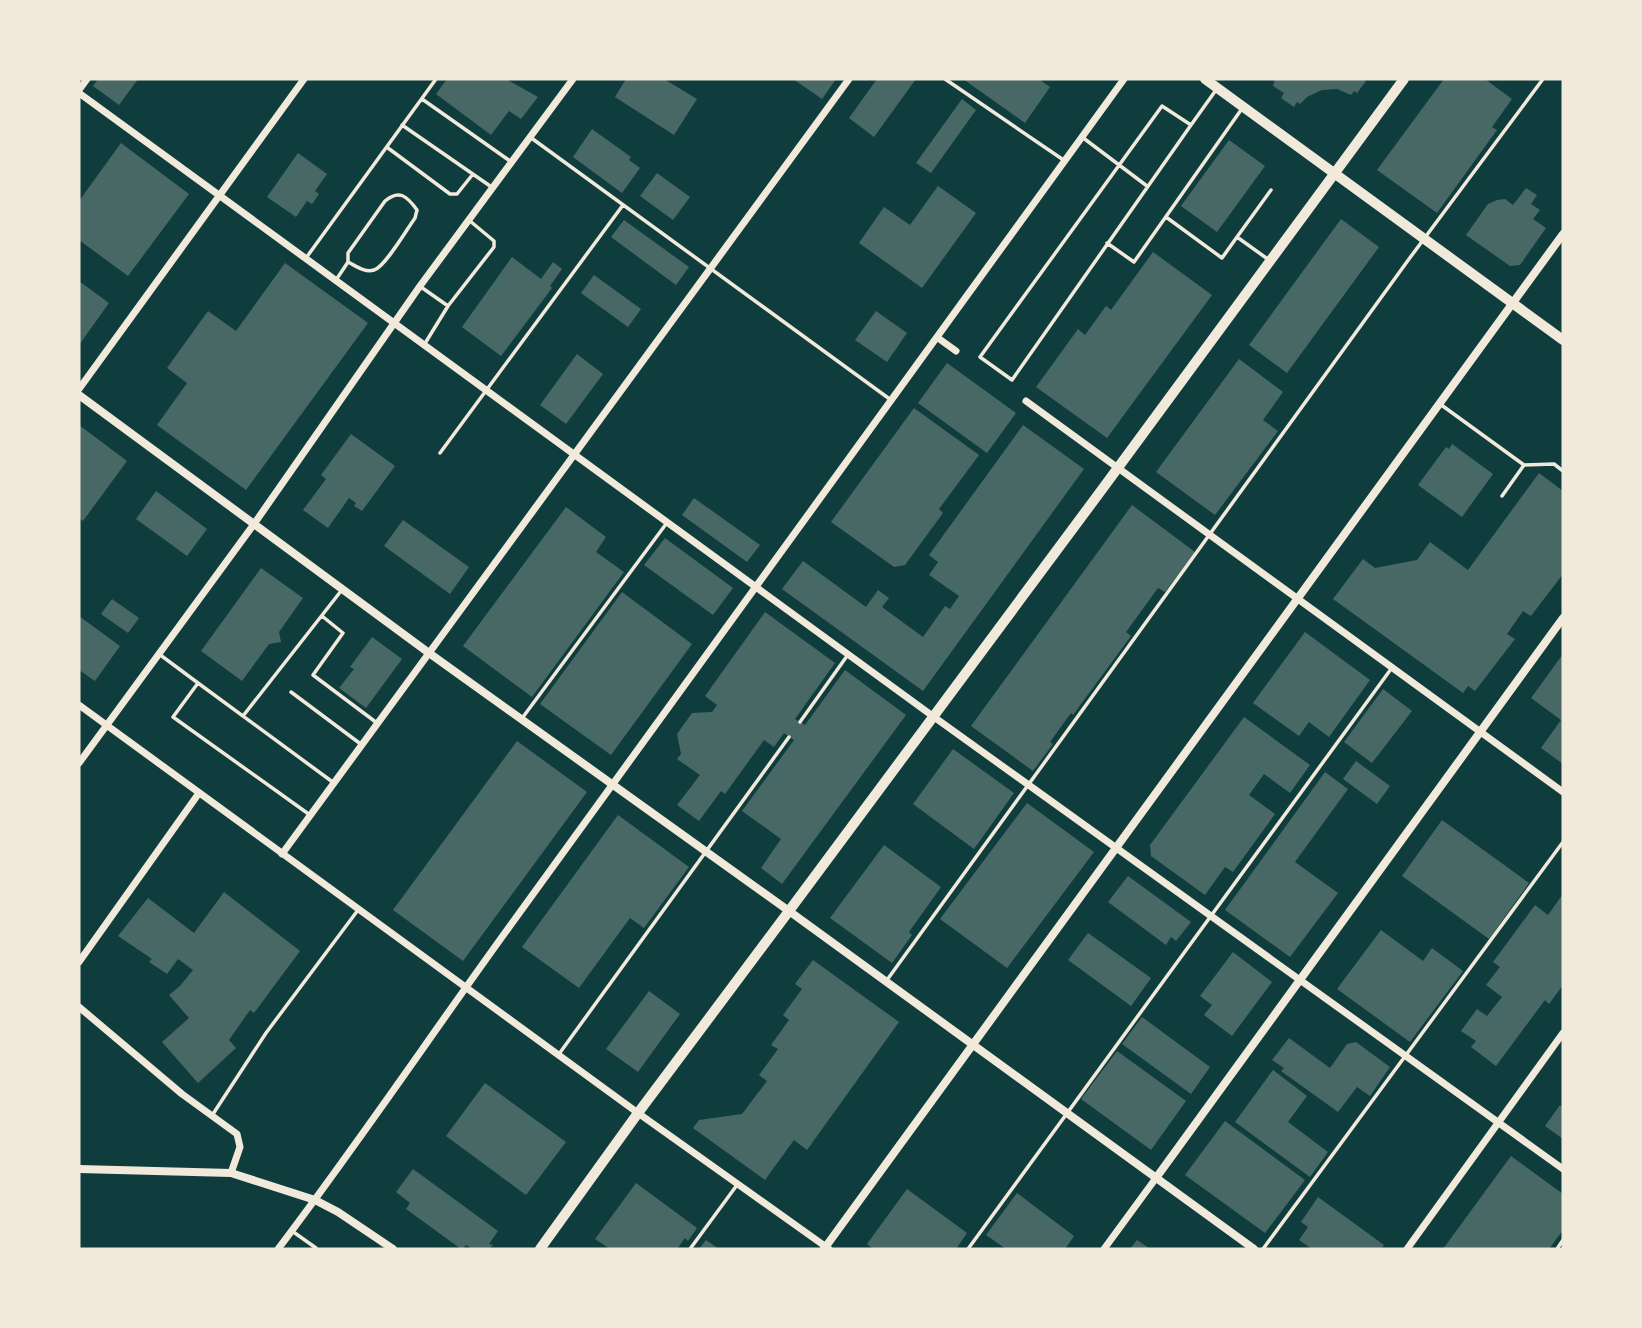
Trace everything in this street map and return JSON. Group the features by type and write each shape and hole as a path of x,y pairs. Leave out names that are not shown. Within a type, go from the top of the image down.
{"main road":[{"path":"1205,79 1563,340"},
{"path":"540,1249 1404,79"}],"street":[{"path":"87,79 79,92 219,196 934,717 1563,1169"},
{"path":"79,389 304,79"},
{"path":"79,763 573,79"},
{"path":"282,854 849,79"},
{"path":"278,1249 1124,79"},
{"path":"79,705 826,1249 1563,234"},
{"path":"938,338 956,351"},
{"path":"79,395 429,653 886,981 1248,1247"},
{"path":"1026,401 1563,792"},
{"path":"1104,1249 1563,618"},
{"path":"79,962 200,793"},
{"path":"79,1007 181,1094 237,1135 240,1147 231,1173"},
{"path":"1407,1249 1563,1033"},
{"path":"79,1169 231,1173 314,1200 338,1212 393,1249"}],"lane":[{"path":"306,258 436,79"},
{"path":"945,79 1065,161"},
{"path":"886,981 1424,238 1543,79"},
{"path":"1191,125 1162,106 980,357 1012,380 1217,88"},
{"path":"422,99 512,162"},
{"path":"1107,243 1134,262 1243,107"},
{"path":"402,125 493,188"},
{"path":"1082,136 1147,186"},
{"path":"530,137 892,401"},
{"path":"387,147 450,194 457,194 473,174"},
{"path":"1166,217 1222,258 1271,190"},
{"path":"336,280 348,262 348,253 385,201 392,195 400,194 412,202 417,210 415,218 383,264 373,271 365,271 348,262"},
{"path":"440,453 622,205"},
{"path":"424,345 448,306 494,247 494,241 470,221"},
{"path":"1237,237 1270,261"},
{"path":"421,286 448,306"},
{"path":"1439,404 1524,465 1553,464 1563,471"},
{"path":"1502,496 1524,465"},
{"path":"521,719 668,522"},
{"path":"243,716 343,589"},
{"path":"322,616 343,633 313,675 377,723"},
{"path":"158,654 334,783"},
{"path":"800,722 849,654"},
{"path":"968,1249 1392,667"},
{"path":"198,683 173,717 310,816"},
{"path":"290,692 362,745"},
{"path":"559,1054 789,737"},
{"path":"1263,1249 1563,842"},
{"path":"212,1116 266,1034 359,909"},
{"path":"690,1249 738,1184"},
{"path":"292,1231 316,1249"},
{"path":"1557,1249 1563,1240"}],"building":[{"path":"98,79 138,79 119,105 93,86"},
{"path":"447,79 506,79 538,97 521,119 509,111 491,135 436,94"},
{"path":"626,79 664,79 697,99 674,135 615,97"},
{"path":"793,79 836,79 822,99"},
{"path":"877,79 916,79 874,137 849,118"},
{"path":"963,79 1039,79 1050,87 1025,123"},
{"path":"1275,79 1366,81 1357,93 1354,91 1351,95 1337,89 1322,90 1307,97 1300,104 1297,102 1294,107 1281,98 1284,93 1273,86"},
{"path":"1444,79 1485,79 1512,99 1492,127 1497,130 1437,213 1377,170"},
{"path":"962,99 976,110 931,173 916,163"},
{"path":"592,129 631,157 629,160 640,168 622,193 573,157"},
{"path":"1229,140 1265,166 1217,232 1181,206"},
{"path":"121,143 189,194 128,276 79,240 79,201"},
{"path":"298,153 327,174 315,191 319,194 312,204 307,201 296,217 267,197"},
{"path":"657,173 690,197 673,220 640,196"},
{"path":"938,186 976,213 922,288 859,243 884,207 910,225"},
{"path":"1526,188 1537,195 1531,204 1540,210 1533,219 1546,228 1520,265 1510,266 1466,235 1488,204 1505,199 1513,205"},
{"path":"1341,219 1379,247 1287,373 1249,345"},
{"path":"624,220 689,267 676,285 611,237"},
{"path":"1153,252 1212,295 1107,438 1036,387 1078,329 1085,335 1106,306 1111,310"},
{"path":"512,257 541,279 553,262 562,269 550,286 552,288 501,356 462,327"},
{"path":"285,263 368,323 246,490 157,425 187,383 167,368 208,311 236,331"},
{"path":"594,275 641,309 628,327 581,293"},
{"path":"79,281 109,303 79,345"},
{"path":"876,311 907,333 887,362 855,340"},
{"path":"577,354 603,374 566,424 540,405"},
{"path":"1239,359 1283,392 1263,420 1278,431 1215,515 1156,472"},
{"path":"947,363 1016,413 987,453 918,403"},
{"path":"914,408 979,455 939,509 943,513 905,565 894,567 831,522"},
{"path":"79,425 127,461 83,521 79,518"},
{"path":"1023,425 1084,469 923,691 782,589 803,561 866,607 878,590 889,598 882,607 923,637 945,606 950,609 959,596 929,575 938,562 929,555"},
{"path":"351,434 395,466 362,511 354,506 356,503 349,498 328,528 303,510 326,479 321,475"},
{"path":"1452,444 1493,474 1462,517 1418,485 1446,447 1449,449"},
{"path":"1539,473 1563,491 1563,574 1531,616 1523,611 1507,634 1515,639 1475,691 1468,686 1463,693 1333,599 1363,559 1375,568 1417,560 1430,542 1468,570"},
{"path":"156,491 207,529 187,556 136,519"},
{"path":"694,498 760,545 747,562 682,515"},
{"path":"1132,505 1195,552 1165,592 1158,588 1126,632 1131,636 1073,715 1071,713 1033,771 971,726"},
{"path":"566,507 606,537 596,552 624,572 532,697 463,646"},
{"path":"403,520 469,567 450,594 384,546"},
{"path":"665,538 733,588 713,615 644,565"},
{"path":"261,568 303,598 279,632 281,642 269,644 242,681 201,651"},
{"path":"622,592 692,644 611,755 540,704"},
{"path":"112,599 139,618 128,633 101,614"},
{"path":"765,612 835,663 795,719 805,725 845,670 906,715 782,884 761,868 781,839 742,811 794,740 784,733 774,747 764,740 725,794 721,791 699,821 677,805 700,775 677,759 681,754 677,734 692,713 712,712 717,705 705,696"},
{"path":"79,616 120,646 95,681 79,670"},
{"path":"1305,632 1370,680 1329,737 1309,722 1299,736 1253,703"},
{"path":"372,637 402,659 366,708 339,688 354,669 350,667"},
{"path":"1563,654 1563,764 1541,748 1561,720 1531,698"},
{"path":"1383,689 1412,711 1372,763 1344,742"},
{"path":"1244,717 1310,765 1290,793 1264,774 1249,795 1275,814 1233,872 1225,867 1205,895 1151,856 1150,845"},
{"path":"517,741 587,792 463,961 393,910"},
{"path":"953,749 1014,793 974,849 913,804"},
{"path":"1356,761 1390,786 1377,804 1343,779"},
{"path":"1325,772 1348,789 1295,862 1338,893 1290,957 1225,910"},
{"path":"1027,803 1094,852 1007,968 940,919"},
{"path":"618,815 689,867 644,928 630,918 579,988 522,947"},
{"path":"1442,820 1529,883 1489,939 1402,876"},
{"path":"884,845 941,887 909,932 912,935 892,963 830,918"},
{"path":"1128,876 1191,922 1176,941 1171,937 1166,945 1108,902"},
{"path":"224,892 300,951 254,1013 250,1010 229,1040 236,1048 198,1083 162,1042 189,1018 169,995 193,970 178,959 167,974 149,962 152,959 118,936 148,898 194,933"},
{"path":"1563,894 1563,985 1549,1004 1545,1000 1496,1066 1471,1047 1476,1041 1461,1031 1477,1009 1487,1016 1502,997 1486,985 1500,967 1493,962 1535,905 1548,915"},
{"path":"1381,930 1423,961 1432,948 1463,971 1410,1042 1337,989"},
{"path":"1088,933 1151,978 1131,1006 1068,960"},
{"path":"1233,952 1272,982 1232,1036 1204,1015 1212,1005 1200,996"},
{"path":"813,960 899,1022 807,1150 794,1140 765,1180 693,1128 699,1120 742,1114 767,1081 759,1075 778,1049 771,1045 789,1020 783,1015 802,989 795,984"},
{"path":"649,991 680,1014 638,1072 606,1049"},
{"path":"1142,1017 1210,1067 1191,1094 1122,1044"},
{"path":"1289,1038 1330,1068 1347,1044 1356,1042 1390,1067 1370,1096 1357,1087 1338,1112 1281,1071 1284,1068 1272,1060"},
{"path":"1117,1051 1186,1101 1151,1150 1081,1099"},
{"path":"1273,1070 1307,1096 1288,1122 1328,1152 1310,1177 1235,1122"},
{"path":"485,1083 566,1142 526,1195 446,1136"},
{"path":"1560,1105 1563,1108 1563,1139 1545,1126"},
{"path":"1225,1121 1305,1180 1265,1233 1185,1175"},
{"path":"1511,1156 1563,1194 1563,1230 1549,1249 1443,1249"},
{"path":"413,1169 498,1231 489,1244 493,1245 489,1249 472,1249 466,1245 461,1249 406,1209 410,1203 396,1192"},
{"path":"636,1183 697,1228 688,1241 685,1238 677,1249 610,1249 595,1239"},
{"path":"907,1189 967,1233 956,1249 873,1249 867,1244"},
{"path":"1017,1193 1074,1236 1065,1249 1006,1249 986,1235"},
{"path":"1318,1197 1384,1245 1381,1249 1312,1249 1299,1240 1308,1227 1301,1222"},
{"path":"706,1240 719,1249 699,1249"},
{"path":"1137,1240 1150,1249 1130,1249"}]}
